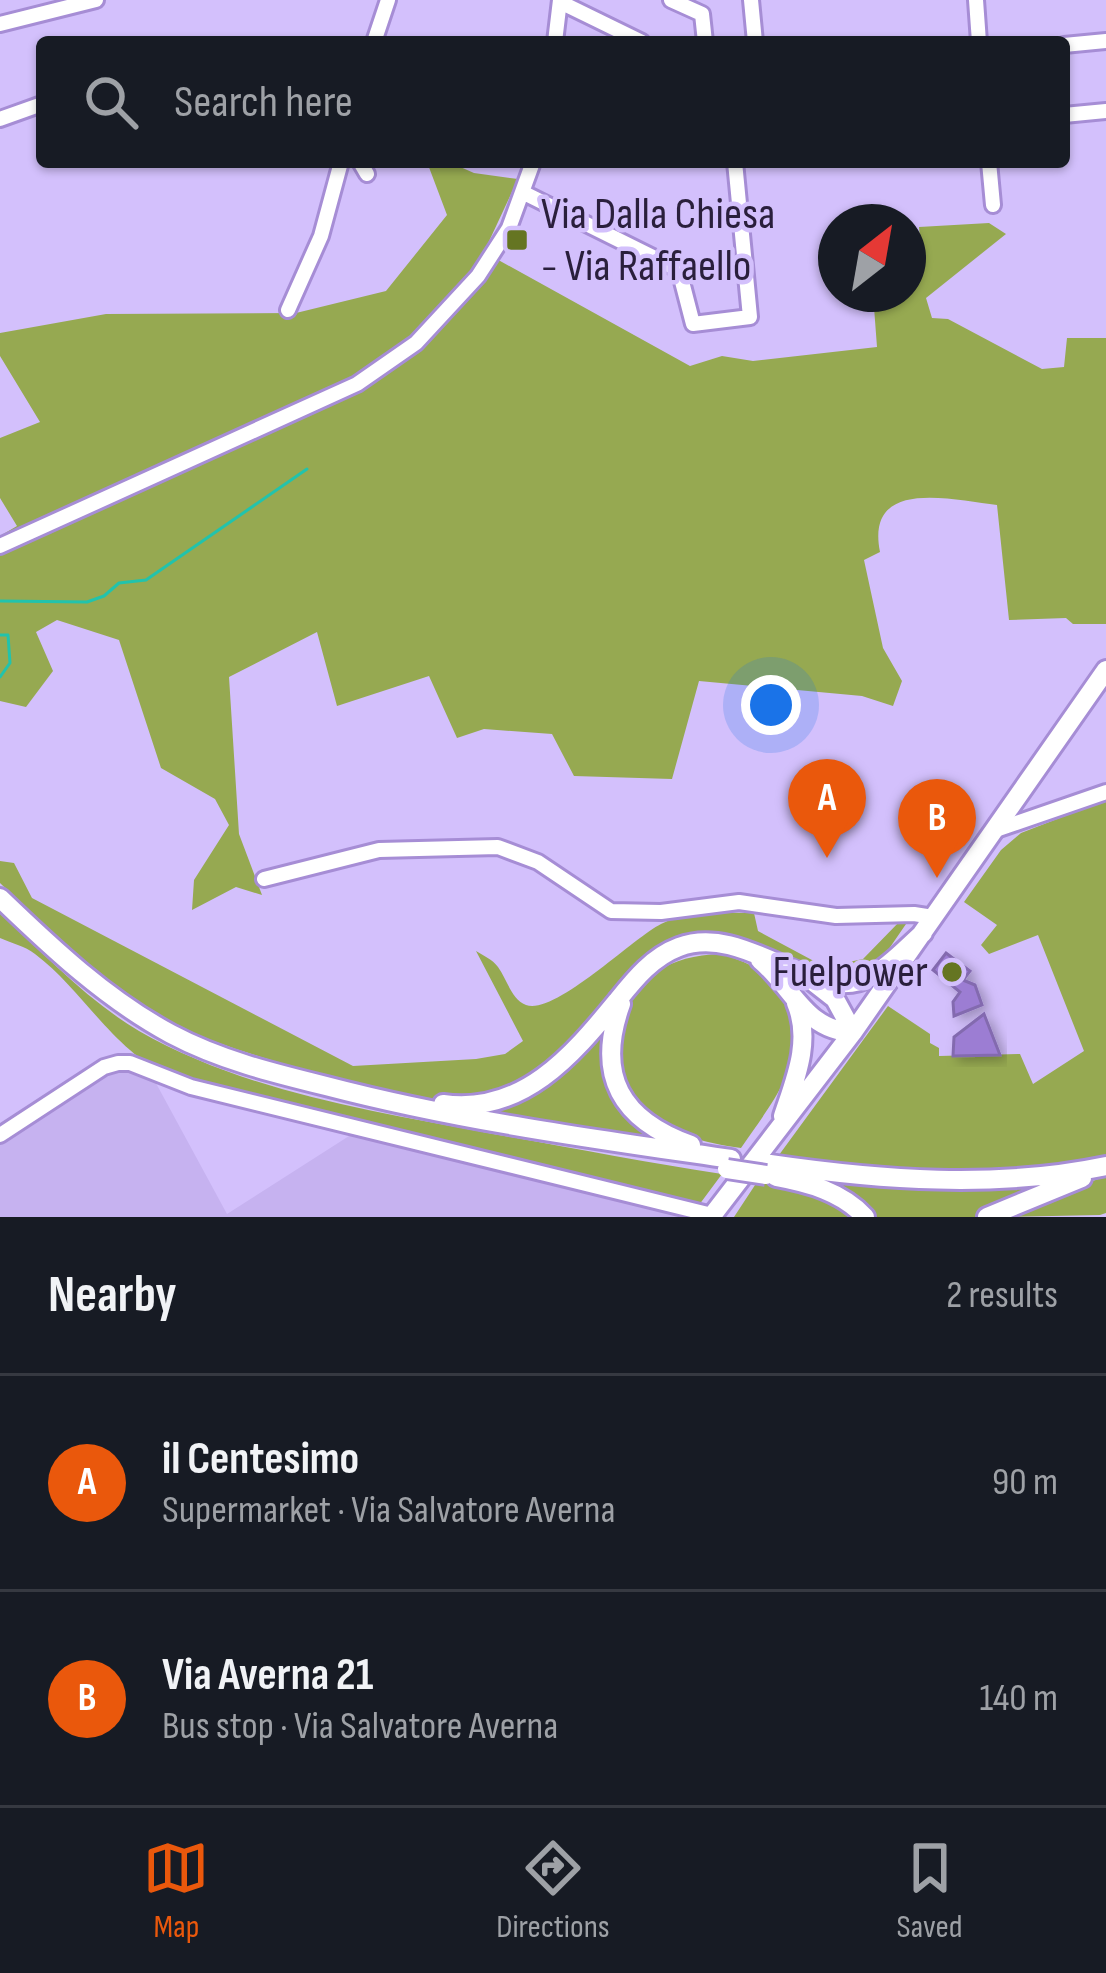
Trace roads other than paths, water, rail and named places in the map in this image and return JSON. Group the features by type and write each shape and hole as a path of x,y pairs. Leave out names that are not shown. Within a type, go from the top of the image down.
{"main road":[{"path":"777,1132 1026,790 1106,670"},
{"path":"0,898 60,956 167,1032 233,1060 464,1119 570,1135 620,1153 762,1169 969,1180 1106,1167"},
{"path":"233,1060 259,1061 411,1100 458,1106 498,1101 556,1070 631,984 659,957 680,946 703,941 742,947 800,974 834,983 856,982 873,976 928,925"},
{"path":"742,947 777,975 823,1027 853,1032"},
{"path":"800,974 835,999 853,1032"},
{"path":"631,984 614,1024 609,1054 621,1096 654,1128 729,1164"},
{"path":"715,1216 762,1169 777,1132 801,1058 803,1034 794,999"},
{"path":"987,1217 1106,1167"},
{"path":"762,1169 824,1190 853,1204 865,1217"}],"street":[{"path":"0,24 96,0"},
{"path":"376,36 388,0"},
{"path":"671,0 702,14 704,36"},
{"path":"751,0 754,36"},
{"path":"976,0 979,36"},
{"path":"556,36 560,1 630,36"},
{"path":"1070,44 1106,41"},
{"path":"0,119 36,106"},
{"path":"1070,114 1106,111"},
{"path":"288,310 321,236 339,168"},
{"path":"0,546 357,384 416,343 478,276 508,228 531,168"},
{"path":"524,193 679,271 692,325 750,317 736,168"},
{"path":"990,168 993,205"},
{"path":"996,830 1106,792"},
{"path":"264,879 379,850 498,848 538,862 611,910 661,912 739,902 836,916 914,914 928,925"},
{"path":"0,1135 104,1067 130,1064 191,1088 715,1216"}],"waterway":[{"path":"0,601 87,602 119,583 146,580 307,469"},
{"path":"0,635 8,635 10,663 0,677"}],"place":[{"name":"Via Dalla Chiesa - Via Raffaello","path":"517,240"},
{"name":"il Centesimo","path":"827,858"},
{"name":"Via Averna 21","path":"937,878"},
{"name":"Fuelpower","path":"952,972"}]}
